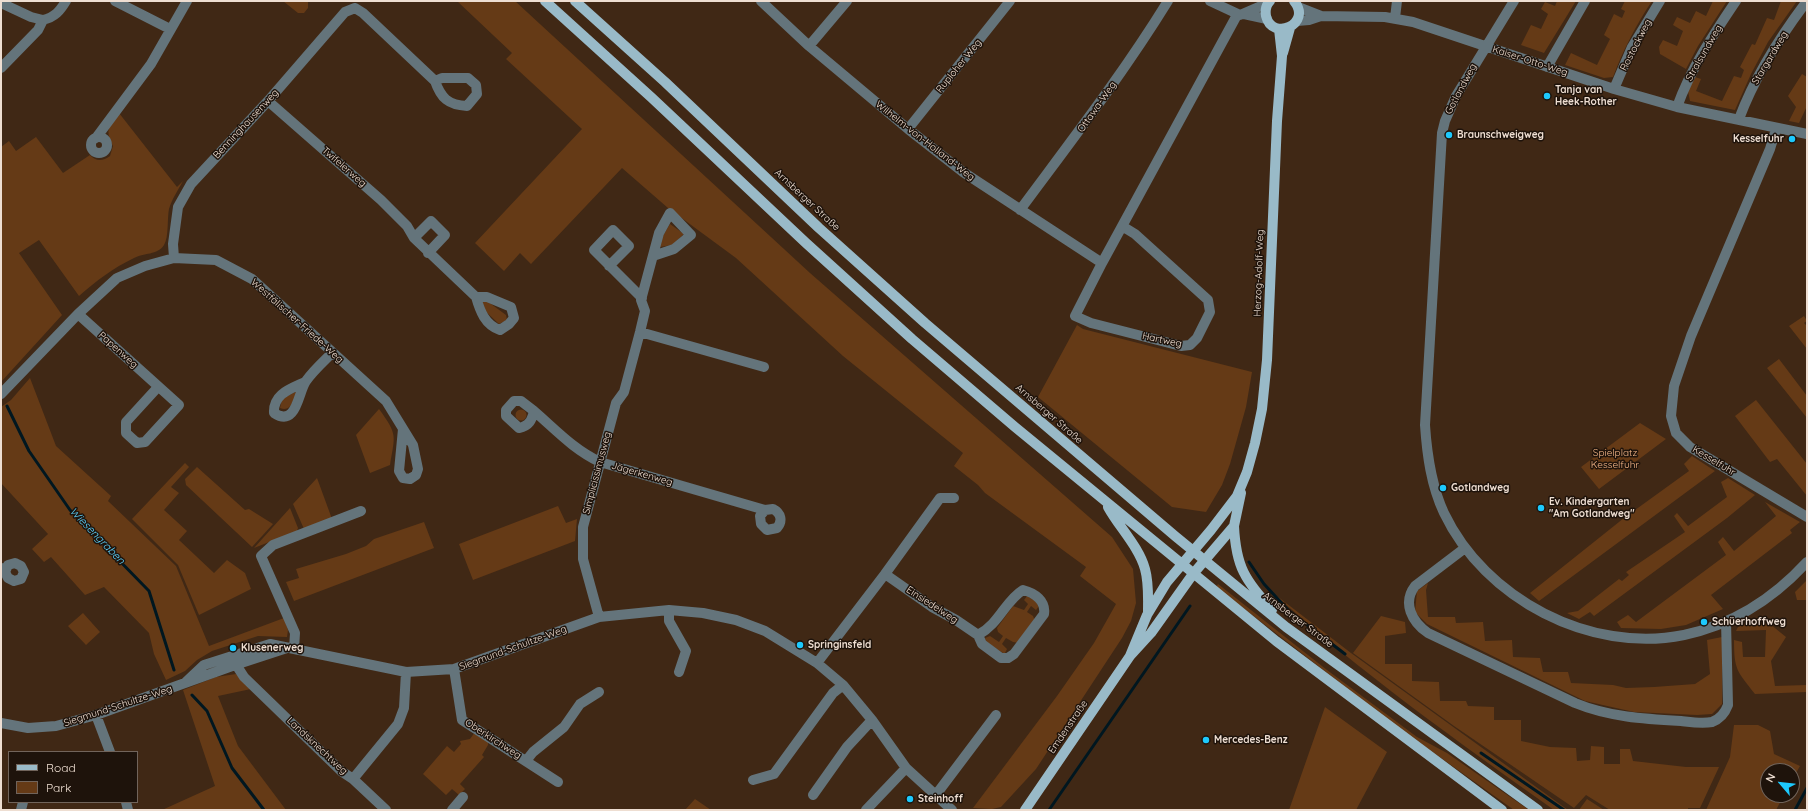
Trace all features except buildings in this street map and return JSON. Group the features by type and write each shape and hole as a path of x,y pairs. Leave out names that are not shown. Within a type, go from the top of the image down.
{"main road":[{"path":"545,1 652,98 806,244 912,339 1105,502 1276,642 1502,810"},
{"name":"Arnsberger Straße","path":"575,1 665,82 819,228 925,323 1192,551 1286,627 1538,810"},
{"path":"1269,2 1265,13 1267,19 1274,27 1289,26"},
{"name":"Herzog-Adolf-Weg","path":"1193,574 1234,526 1242,487 1255,443 1262,409 1267,360 1276,129 1282,56 1289,26 1299,16 1296,4"},
{"name":"Herzog-Adolf-Weg","path":"1192,551 1225,513 1242,487"},
{"path":"1105,502 1131,542 1145,568 1149,592 1147,615"},
{"path":"1234,526 1235,549 1241,569 1254,588 1286,627"},
{"name":"Emdenstraße","path":"1130,656 1147,615 1167,582 1192,551"},
{"name":"Emdenstraße","path":"1025,810 1130,656 1150,633 1193,574"}],"street":[{"path":"7,4 31,17 43,20 52,18 66,1"},
{"path":"115,1 170,29"},
{"path":"96,138 151,64 187,1"},
{"name":"Wilhelm-von-Holland-Weg","path":"761,1 809,46 908,129 963,172 1102,264"},
{"path":"809,46 848,1"},
{"name":"Ruploher Weg","path":"908,129 1010,1"},
{"name":"Ottawa-Weg","path":"1020,210 1078,134 1136,51 1168,1"},
{"path":"1210,1 1241,14 1267,19"},
{"path":"1395,18 1397,1"},
{"path":"1486,47 1514,1"},
{"path":"1547,67 1585,1"},
{"name":"Rostockweg","path":"1614,89 1632,47 1660,1"},
{"name":"Stralsundweg","path":"1677,107 1691,74 1708,44 1736,1"},
{"name":"Stargardweg","path":"1739,119 1748,96 1766,61 1807,1"},
{"path":"1241,14 1269,2"},
{"name":"Benninghausenweg","path":"174,258 173,244 178,207 191,184 268,101 345,12 355,4 435,81"},
{"name":"Kaiser-Otto-Weg","path":"1296,4 1321,16"},
{"name":"Hartweg","path":"1122,226 1135,234 1208,300 1210,312 1194,342 1190,345 1181,346 1091,323 1075,316 1122,226 1241,14"},
{"name":"Kaiser-Otto-Weg","path":"1289,26 1321,16 1395,18 1427,26 1614,89 1677,107 1739,119 1776,129 1806,131"},
{"path":"1,68 38,30 43,20"},
{"name":"Gotlandweg","path":"1486,47 1456,96 1445,121 1442,133 1425,425 1430,470 1436,490 1444,513 1465,548 1489,575 1517,598 1556,620 1584,630 1635,638 1664,638 1698,632 1726,621 1769,598 1807,562"},
{"name":"Twifelerweg","path":"268,101 381,200 407,226 414,238 476,297"},
{"name":"Kesselfuhr","path":"1776,129 1770,149 1691,336 1674,386 1671,416 1676,434 1690,447 1807,517"},
{"path":"414,238 431,221 446,235 428,252"},
{"name":"Simplicissimusweg","path":"599,617 583,559 583,527 616,403 624,392 640,332 645,311 642,298 653,256"},
{"name":"Westfälischer-Friede-Weg","path":"1,394 78,314 117,278 145,266 174,258 216,260 252,279 386,401 403,429"},
{"path":"609,266 642,298"},
{"name":"Papenweg","path":"78,314 179,406 145,442 137,443 126,433 126,422 158,387"},
{"path":"640,332 764,367"},
{"path":"305,382 332,353"},
{"name":"Jägerkenweg","path":"534,411 566,440 586,455 600,462 765,510"},
{"path":"817,663 885,574 940,498 954,498"},
{"path":"291,648 295,633 261,556 273,545 361,511"},
{"path":"1465,548 1415,586 1412,590 1409,605 1410,611 1416,622 1423,629 1435,636 1575,703 1602,712 1638,719 1706,723 1712,722 1721,717 1728,705 1726,621"},
{"name":"Einsiedelweg","path":"885,574 932,607 956,620 978,635 982,644 1001,658 1008,658 1014,654 1044,614 1045,607 1042,601 1029,591 1023,590 1016,594 991,627 978,635"},
{"path":"669,610 668,621 686,651 679,672"},
{"name":"Siegmund-Schultze-Weg","path":"1,723 28,728 56,726 96,715 177,687 186,682 204,665 233,660 270,644 406,672 454,669 599,617 669,610 703,613 736,620 765,631 817,663 843,685 872,720 906,768 952,810"},
{"name":"Landsknechtweg","path":"233,660 244,677 341,771 353,779 398,724 404,708 406,672"},
{"name":"Oberkirchweg","path":"454,669 462,720 558,782"},
{"path":"754,780 774,774 833,693 843,685"},
{"name":"Oberkirchweg","path":"526,761 533,752 564,727 580,704 599,692"},
{"path":"96,715 110,751"},
{"path":"935,796 996,715"},
{"path":"813,795 848,747 872,720"},
{"path":"866,810 906,768"},
{"path":"353,779 386,810"},
{"path":"452,810 463,797"}],"green space":[{"path":"283,1 308,1 308,8 304,13 298,13"},
{"path":"457,1 515,1 810,273 1112,537 1133,569 1136,603 1131,621 1122,638 1036,769 1001,807 992,809 973,808 1057,696 1094,643 1116,604 1080,576 1086,567 985,493 978,485 954,466 963,453 843,356 736,258 668,208 622,168 531,264 520,253 504,271 475,243 582,129 506,59 512,53"},
{"path":"1557,1 1576,1 1544,53 1521,45 1531,25 1541,29 1548,14 1541,9 1545,2 1555,6"},
{"path":"1625,1 1652,1 1630,38 1613,77 1604,78 1565,65 1571,53 1597,65 1610,39 1604,35 1614,14 1622,18 1625,11 1621,9"},
{"path":"1713,1 1727,1 1698,46 1686,69 1660,54 1659,47 1663,40 1677,46 1683,31 1673,25 1677,17 1690,23 1696,11 1706,16"},
{"path":"1781,1 1797,1 1768,42 1751,74 1735,110 1690,101 1688,91 1695,77 1701,79 1696,91 1722,101 1734,76 1741,78 1744,70 1740,67 1752,44 1755,45 1767,18 1774,20"},
{"path":"1802,74 1807,77 1807,106 1799,123 1789,121 1796,107 1788,96"},
{"path":"119,113 177,187 183,181 173,198 169,209 166,242 158,251 138,256 112,270 79,296 39,240 19,253 62,315 1,382 1,147 9,141 16,151 36,137 63,173 90,155 97,160 105,159 110,156 113,146 108,132 110,125"},
{"path":"670,224 684,234 672,245 660,247 661,239"},
{"path":"482,301 487,301 506,315 507,320 499,324 483,309"},
{"path":"1804,316 1807,321 1804,323 1807,326 1807,349 1789,326"},
{"path":"1077,325 1083,329 1252,372 1246,407 1230,464 1222,485 1206,512 1172,507 1038,397"},
{"path":"1779,359 1807,396 1807,418 1767,368"},
{"path":"30,378 56,446 111,496 108,501 176,566 209,646 284,618 288,630 287,637 258,636 212,651 197,660 185,671 166,680 154,654 149,633 104,587 85,595 51,557 44,562 32,549 48,534 1,483 1,407 11,400"},
{"path":"297,391 292,404 287,409 280,408 282,399"},
{"path":"1756,400 1807,464 1807,496 1777,459 1770,462 1735,416"},
{"path":"379,409 392,430 394,441 390,465 370,473 356,435"},
{"path":"521,409 525,411 527,415 525,419 521,421 517,419 515,415 517,411"},
{"name":"Spielplatz Kesselfuhr","path":"1640,423 1666,439 1599,489 1581,467"},
{"path":"1692,456 1715,471 1539,601 1530,593 1624,518 1689,471 1684,464"},
{"path":"185,463 189,467 171,487 179,493 164,510 187,531 179,540 214,573 227,560 245,573 251,589 199,615 178,565 132,519"},
{"path":"197,467 245,510 249,509 273,524 252,547 186,485 185,479"},
{"path":"317,478 332,519 304,529 293,504"},
{"path":"1728,478 1755,495 1727,518 1594,616 1590,612 1579,619 1567,613 1578,611 1619,579 1622,581 1629,575 1626,572 1685,532 1674,516 1677,513 1688,526 1727,497 1721,482"},
{"path":"1765,502 1800,522 1790,530 1792,533 1711,595 1723,609 1686,625 1661,629 1621,628 1617,622 1628,615 1636,622 1726,555 1718,542 1723,537 1734,551 1776,516"},
{"path":"558,506 566,523 577,519 575,541 473,580 459,544"},
{"path":"290,508 298,528 297,531 254,548"},
{"path":"424,522 434,548 294,601 286,582 299,578 296,569 346,554 366,546 374,539"},
{"path":"1807,580 1807,600 1797,600 1795,592"},
{"path":"1428,583 1426,590 1428,617 1455,617 1456,623 1483,622 1485,641 1512,640 1513,657 1540,658 1543,672 1568,672 1571,683 1613,685 1626,688 1695,684 1710,674 1707,640 1722,637 1722,704 1712,714 1697,715 1634,712 1585,701 1427,624 1415,612 1417,591"},
{"path":"1218,584 1327,670 1417,737 1447,753 1529,810 1514,810 1392,723 1216,587"},
{"path":"1273,593 1351,653 1568,810 1554,810 1410,706 1340,651"},
{"path":"1027,596 1035,600 1039,606 1036,610 1031,606 1027,612 1033,616 1035,621 1019,643 1013,642 1006,638 1002,644 1007,649 1005,653 1003,653 986,642 985,638 990,636 999,642 1003,636 998,632 997,628 1013,606 1024,610 1028,604 1024,600"},
{"path":"83,613 100,632 86,645 68,626"},
{"path":"1381,616 1405,622 1406,633 1385,636 1385,664 1412,664 1412,681 1439,682 1440,701 1466,701 1468,706 1494,707 1494,720 1521,720 1521,741 1550,747 1576,748 1577,761 1590,760 1591,746 1604,747 1604,764 1620,764 1620,749 1630,749 1633,761 1686,767 1719,767 1700,808 1688,808 1688,810 1610,810 1586,795 1574,808 1454,726 1353,653"},
{"path":"1760,616 1786,637 1771,661 1775,686 1807,685 1807,692 1755,694 1740,675 1736,664 1734,640 1742,642 1743,657 1765,657 1766,630 1736,631 1738,627"},
{"path":"236,674 251,689 218,696 238,746 286,810 162,810 215,786 183,690 216,677"},
{"path":"1325,707 1387,752 1356,810 1289,810"},
{"path":"1734,725 1758,725 1770,731 1774,754 1794,763 1760,763 1760,803 1780,803 1776,810 1706,810 1730,757"},
{"path":"475,732 488,742 488,745 482,755 484,757 460,784 465,789 459,795 452,789 446,795 423,774 447,746 454,752 461,744 460,741 470,739"},
{"path":"695,799 711,810 685,810"},
{"path":"1587,799 1604,810 1579,810"}],"waterway":[{"name":"Wiesengraben","path":"7,406 29,451 70,510 149,591 174,670"},
{"path":"1249,562 1264,584 1289,611 1345,654"},
{"path":"1049,810 1190,606"},
{"name":"Wiesengraben","path":"192,695 207,711 232,768 264,810"},
{"path":"1481,753 1564,810"},
{"path":"1795,810 1807,788"}],"place":[{"name":"Tanja van Heek-Rother","path":"1547,96"},
{"name":"Braunschweigweg","path":"1449,135"},
{"name":"Kesselfuhr","path":"1792,139"},
{"name":"Gotlandweg","path":"1443,488"},
{"name":"Ev. Kindergarten \"Am Gotlandweg\"","path":"1541,508"},
{"name":"Schüerhoffweg","path":"1704,622"},
{"name":"Springinsfeld","path":"800,645"},
{"name":"Klusenerweg","path":"233,648"},
{"name":"Mercedes-Benz","path":"1206,740"},
{"name":"Steinhoff","path":"910,799"}]}
